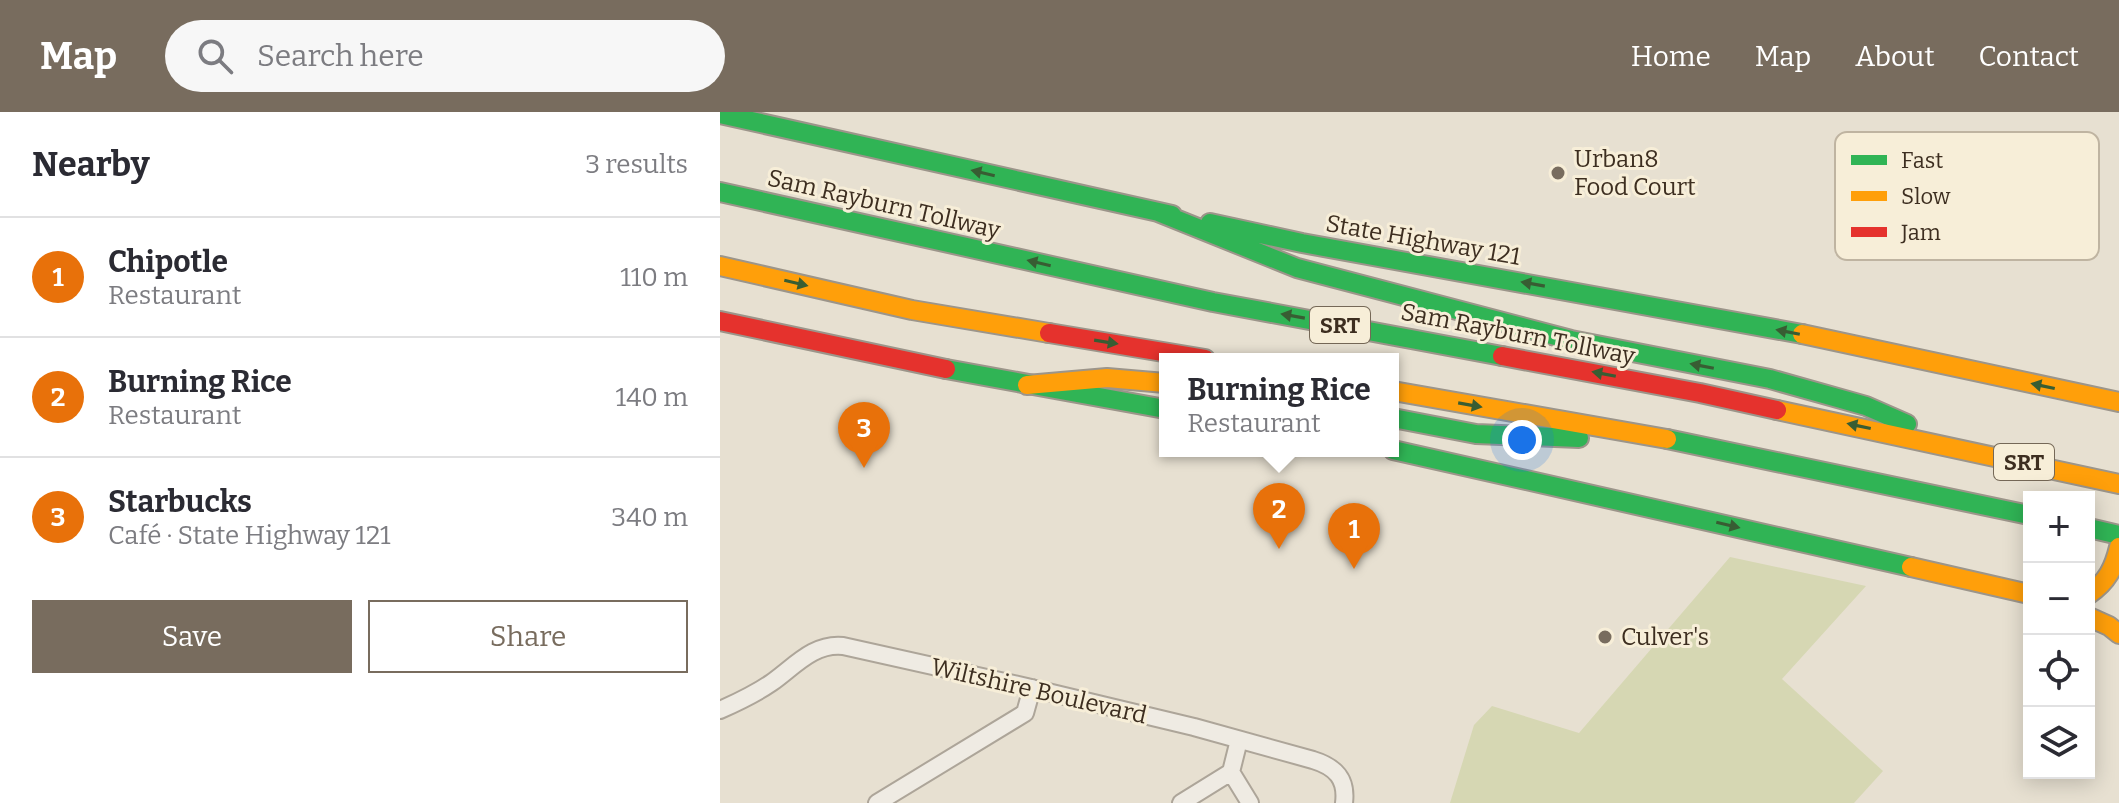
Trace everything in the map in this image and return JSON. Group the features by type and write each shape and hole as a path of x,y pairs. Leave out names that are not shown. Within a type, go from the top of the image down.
{"main road":[{"name":"State Highway 121","path":"720,114 1302,243 1795,333 2118,402"},
{"name":"Sam Rayburn Tollway","path":"720,192 1213,302 1700,393 2119,484"},
{"path":"1158,212 1297,268 1571,340 1770,379 1866,406 1963,448"},
{"path":"720,266 912,310 1169,353"},
{"path":"720,321 1027,385 1159,408"},
{"path":"1027,385 1107,378 1159,382"},
{"name":"SRT","path":"1399,392 1686,442 2023,514"},
{"path":"1399,419 1476,434 1686,442"},
{"path":"1399,451 2023,593"},
{"path":"2095,529 2119,535"},
{"path":"2095,590 2114,569 2119,547"},
{"path":"2095,609 2119,615"},
{"path":"2095,620 2119,634"}],"street":[{"name":"Wiltshire Boulevard","path":"720,710 770,683 817,649 833,645 1032,688 1327,765 1343,781 1344,803"},
{"path":"877,803 1025,713 1032,688"},
{"path":"1181,803 1231,772 1239,740"},
{"path":"1231,772 1250,803"}],"green space":[{"path":"1730,557 1866,586 1782,679 1883,771 1854,803 1450,803 1474,725 1492,706 1579,733"}],"traffic: fast":[{"path":"720,114 1172,215"},
{"path":"720,192 1213,302 1502,356"},
{"path":"1158,212 1297,268 1571,340 1770,379 1866,406 1907,424"},
{"path":"1210,223 1302,243 1802,334"},
{"path":"946,369 1159,408"},
{"path":"1399,419 1476,434 1579,438"},
{"path":"1667,439 2023,514"},
{"path":"1399,451 1911,567"},
{"path":"2095,529 2119,535"}],"traffic: slow":[{"path":"720,266 912,310 1049,333"},
{"path":"1802,334 2119,402"},
{"path":"1027,385 1107,378 1159,382"},
{"path":"1399,392 1667,439"},
{"path":"1777,410 2119,484"},
{"path":"2095,590 2109,574 2119,547"},
{"path":"1911,567 2023,593"},
{"path":"2095,620 2119,634"}],"traffic: jam":[{"path":"720,321 946,369"},
{"path":"1049,333 1169,353"},
{"path":"1502,356 1777,410"}],"place":[{"name":"Urban8 Food Court","path":"1558,173"},
{"name":"Starbucks","path":"864,468"},
{"name":"Burning Rice","path":"1279,549"},
{"name":"Chipotle","path":"1354,569"},
{"name":"Culver's","path":"1605,637"}]}
